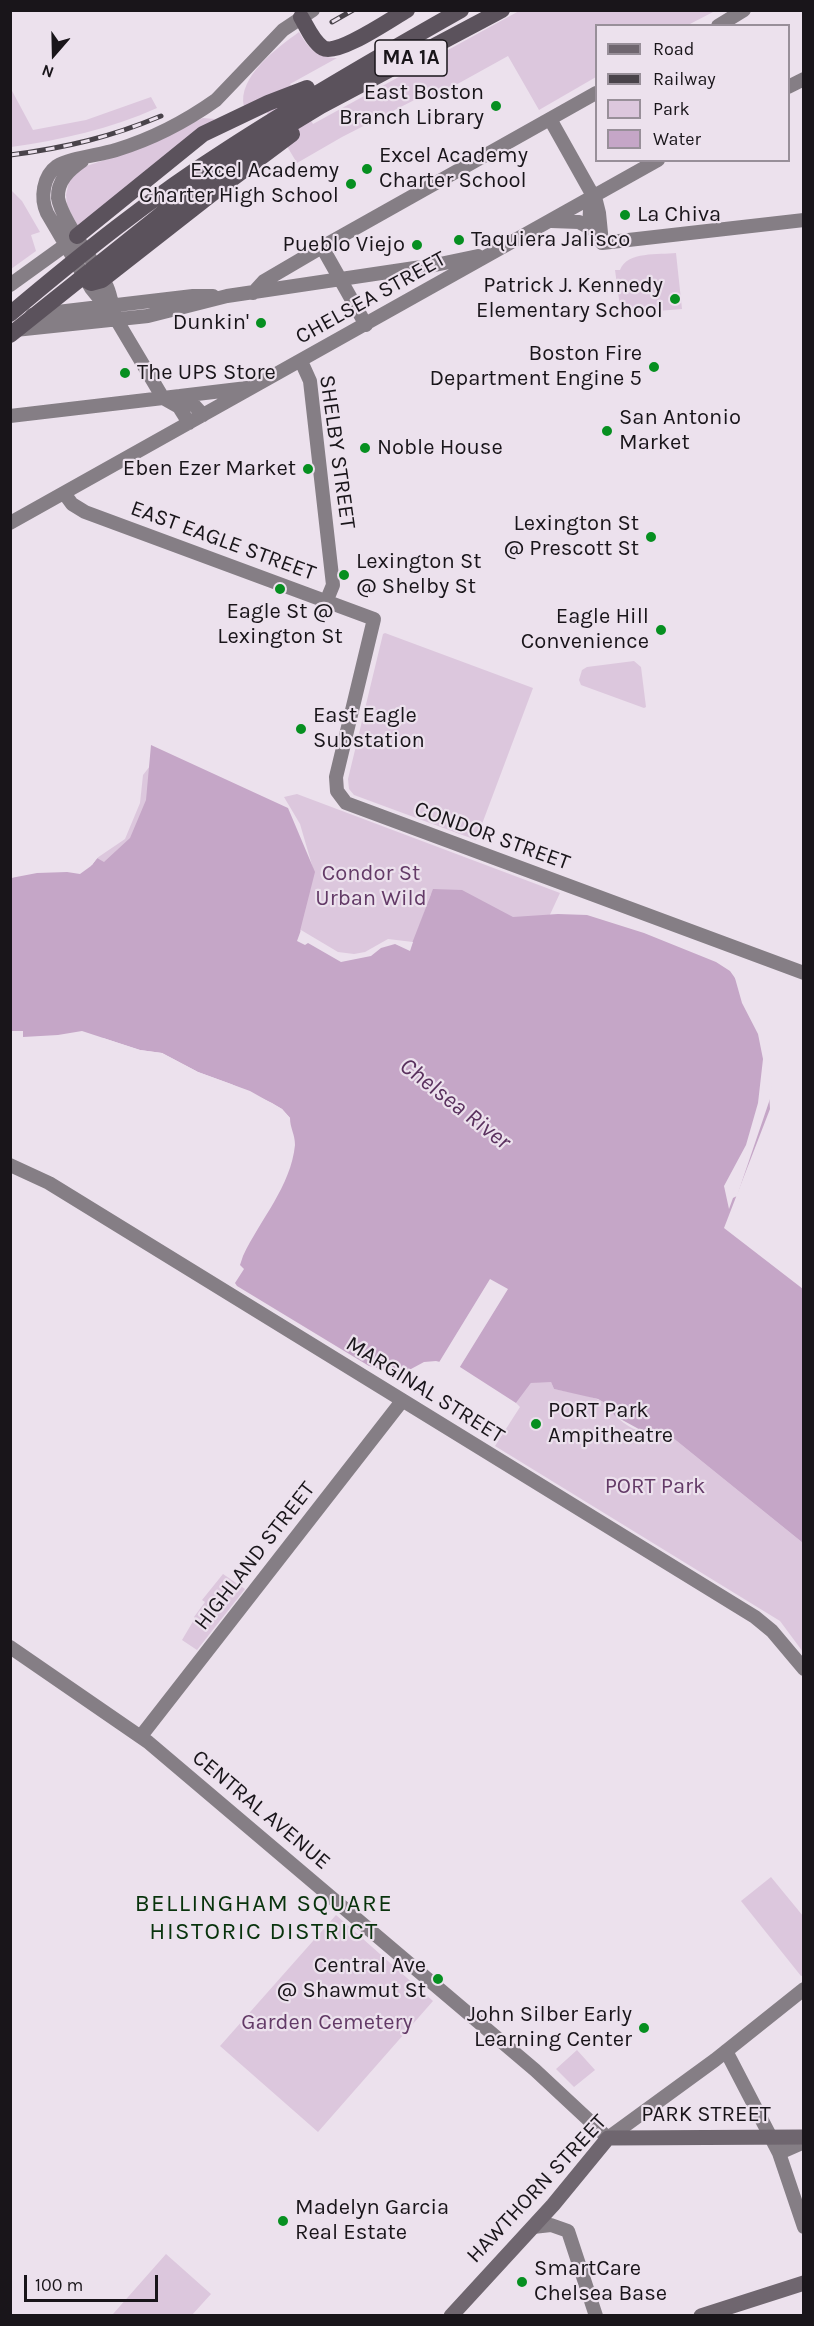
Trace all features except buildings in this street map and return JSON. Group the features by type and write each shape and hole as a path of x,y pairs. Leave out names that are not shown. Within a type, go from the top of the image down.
{"highway":[{"path":"307,14 317,43 324,49 332,50 344,46 407,10"},
{"path":"77,235 203,134 268,103 307,101 438,10"},
{"name":"MA 1A","path":"10,316 146,206 228,148 461,10"},
{"name":"MA 1A","path":"10,333 307,101 502,10"},
{"path":"94,280 120,267 217,190 294,133 307,101"},
{"path":"77,235 90,237 105,260 111,265 120,267"}],"main road":[{"path":"720,24 744,10"},
{"path":"189,423 179,407 163,398 111,310 94,280 77,235 60,204 58,195 67,172 87,158 157,135 216,100 283,30 307,14"},
{"path":"790,86 804,79"},
{"path":"253,292 264,281 322,247 595,94"},
{"path":"550,119 594,196 599,213 602,243"},
{"name":"CHELSEA STREET","path":"10,523 654,162"},
{"path":"594,196 589,214 592,229 602,243"},
{"path":"602,243 804,220"},
{"path":"551,221 579,222 592,229"},
{"path":"10,285 77,235"},
{"path":"322,247 366,325"},
{"path":"10,316 111,310 168,312 227,296 435,266 495,252"},
{"path":"10,333 111,310"},
{"name":"SHELBY STREET","path":"301,361 310,381 333,585 326,602"},
{"path":"10,416 255,387"},
{"path":"180,396 192,403 203,416"},
{"name":"EAST EAGLE STREET","path":"64,493 72,504 86,512 374,619"},
{"name":"CONDOR STREET","path":"374,619 336,777 337,791 343,801 804,973"},
{"name":"MARGINAL STREET","path":"10,1165 49,1183 754,1617 772,1631 804,1669"},
{"name":"HIGHLAND STREET","path":"141,1736 402,1401"},
{"name":"CENTRAL AVENUE","path":"10,1647 141,1736 526,2063 608,2138"},
{"name":"HAWTHORN STREET","path":"451,2316 533,2227 608,2138 726,2051 804,1989"},
{"path":"726,2051 776,2145 804,2227"},
{"name":"PARK STREET","path":"608,2138 776,2145 804,2137"},
{"path":"776,2145 804,2142"},
{"path":"533,2227 551,2225 568,2231 596,2316"},
{"path":"701,2316 804,2283"}],"green space":[{"path":"519,11 715,11 690,24 595,24 595,78 539,110 508,56 434,97 430,92 297,163 260,101 244,107 243,96 253,74 261,64 299,32 314,51 330,58 337,58 290,84 313,124"},
{"path":"11,89 33,130 86,120 151,97 157,108 85,133 11,147"},
{"path":"203,118 215,119 190,136 78,227 67,205 66,195 69,181 83,167 136,150"},
{"path":"11,190 22,201 40,232 31,235 36,251 11,269"},
{"path":"676,253 682,309 621,314 615,270 620,270 624,264 636,257"},
{"path":"385,633 533,688 476,840 354,795 349,789 348,779"},
{"path":"634,661 641,667 646,707 644,708 581,685 579,680 582,670 587,667"},
{"name":"Condor St Urban Wild","path":"150,766 314,872 300,824 284,797 297,794 560,893 541,934 431,894 398,985 99,861 97,858 125,839 140,803 143,775"},
{"name":"PORT Park","path":"551,1382 554,1389 602,1401 619,1419 634,1429 651,1432 662,1429 803,1543 803,1652 780,1621 495,1446 520,1407 516,1403 531,1383"},
{"path":"223,1574 245,1589 197,1650 182,1640 205,1602 202,1600"},
{"path":"771,1877 803,1916 804,1975 801,1976 741,1901"},
{"name":"Garden Cemetery","path":"336,1915 433,2001 318,2132 220,2046"},
{"path":"577,2050 595,2070 574,2087 556,2069"},
{"path":"166,2254 211,2294 192,2315 114,2315 113,2314"}],"water":[{"name":"Chelsea River","path":"151,745 288,808 315,872 300,931 337,955 355,957 389,942 411,946 433,889 462,890 513,917 587,915 644,933 716,962 730,971 740,985 766,1039 770,1109 724,1228 803,1289 803,1543 662,1429 646,1433 615,1416 605,1403 598,1399 554,1389 551,1382 531,1383 516,1403 460,1367 436,1361 424,1362 411,1369 396,1372 369,1366 237,1286 235,1283 244,1269 240,1265 243,1256 288,1175 295,1145 290,1118 272,1103 198,1072 162,1053 140,1050 82,1031 23,1037 23,1031 11,1031 11,878 21,869 92,865 97,858 104,862 130,838 146,800"}],"pier":[{"path":"95,856 99,856 80,874 37,873 11,878 20,866 90,862"},
{"path":"301,930 338,952 354,954 365,952 388,939 413,942 410,951 395,944 381,948 371,956 341,962 308,943 305,945 297,941"},
{"path":"733,971 769,1038 772,1093 737,1196 733,1198 729,1209 724,1186 746,1145 758,1103 763,1059 758,1034 742,1003"},
{"path":"103,1038 140,1050 162,1053 198,1072 250,1091 282,1109 290,1118 290,1129 287,1127 287,1119 280,1111 248,1094 197,1075 162,1056 139,1053 96,1039"},
{"path":"490,1279 508,1289 458,1370 438,1364"}],"railway":[{"path":"332,22 353,10"},
{"path":"10,155 87,141 161,116"}],"place":[{"name":"East Boston Branch Library","path":"496,106"},
{"name":"Excel Academy Charter School","path":"367,169"},
{"name":"Excel Academy Charter High School","path":"351,184"},
{"name":"La Chiva","path":"625,215"},
{"name":"Taquiera Jalisco","path":"459,240"},
{"name":"Pueblo Viejo","path":"417,245"},
{"name":"Patrick J. Kennedy Elementary School","path":"675,299"},
{"name":"Dunkin'","path":"261,323"},
{"name":"Boston Fire Department Engine 5","path":"654,367"},
{"name":"The UPS Store","path":"125,373"},
{"name":"San Antonio Market","path":"607,431"},
{"name":"Noble House","path":"365,448"},
{"name":"Eben Ezer Market","path":"308,469"},
{"name":"Lexington St @ Prescott St","path":"651,537"},
{"name":"Lexington St @ Shelby St","path":"344,575"},
{"name":"Eagle St @ Lexington St","path":"280,589"},
{"name":"Eagle Hill Convenience","path":"661,630"},
{"name":"East Eagle Substation","path":"301,729"},
{"name":"PORT Park Ampitheatre","path":"536,1424"},
{"name":"Central Ave @ Shawmut St","path":"438,1979"},
{"name":"John Silber Early Learning Center","path":"644,2028"},
{"name":"Madelyn Garcia Real Estate","path":"283,2221"},
{"name":"SmartCare Chelsea Base","path":"522,2282"}],"district":[{"name":"BELLINGHAM SQUARE HISTORIC DISTRICT","path":"264,1918"}]}
